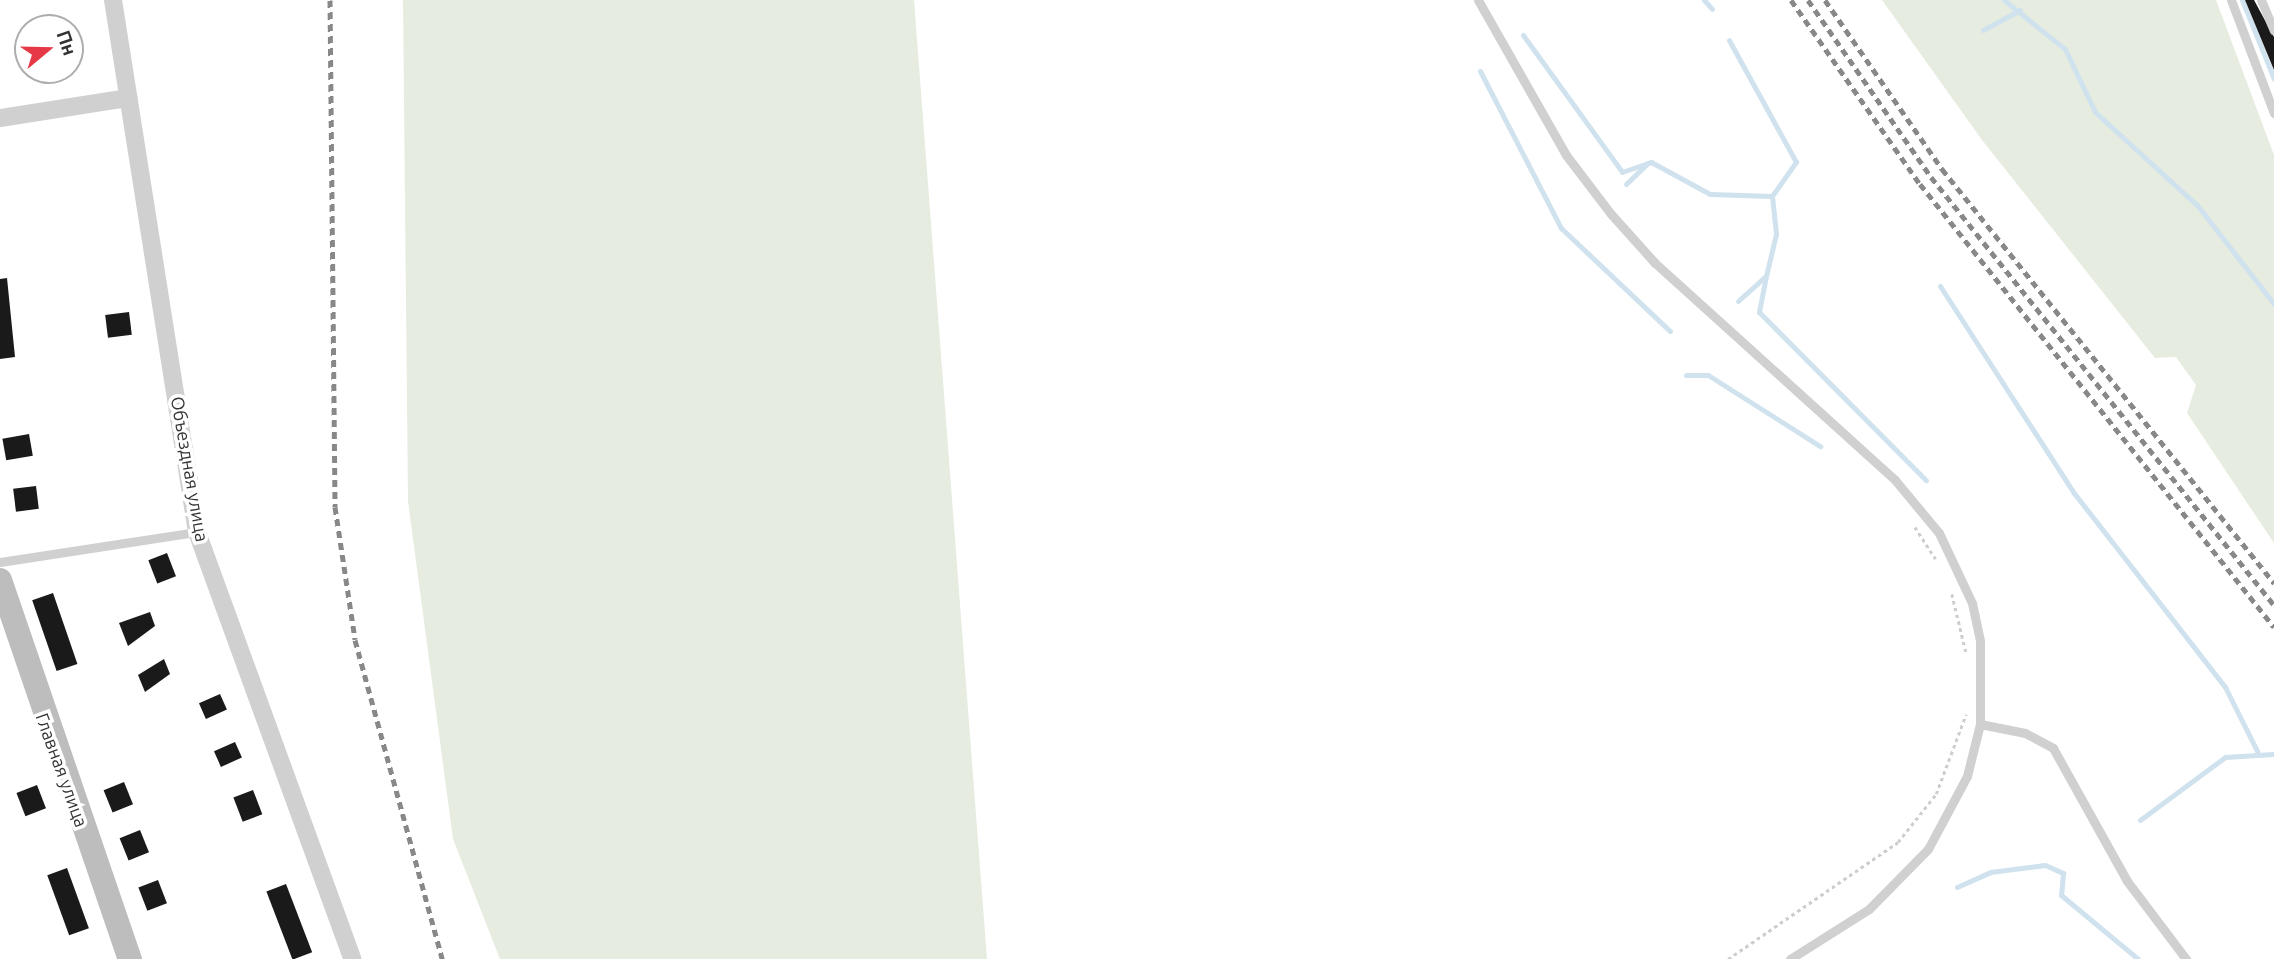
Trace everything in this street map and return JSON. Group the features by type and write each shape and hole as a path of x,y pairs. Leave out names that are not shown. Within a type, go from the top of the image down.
{"street":[{"name":"Объездная улица","path":"113,0 197,531 352,959"},
{"path":"0,118 128,98"},
{"name":"Главная улица","path":"0,580 4,616 130,959"}],"lane":[{"path":"1478,0 1566,155 1611,214 1655,263 1895,480 1939,533 1972,603 1980,641 1980,724 1967,776 1928,849 1869,909 1790,959"},
{"path":"2231,0 2274,113"},
{"path":"2262,0 2274,30"},
{"path":"0,562 197,531"},
{"path":"1980,724 2025,733 2053,748 2127,881 2186,959"}],"path":[{"path":"1908,517 1940,566"},
{"path":"1949,587 1966,656"},
{"path":"1728,959 1898,842 1947,773 1968,706"}],"shaded area":[{"path":"403,0 914,0 987,959 500,959 453,839 408,501"},
{"path":"1882,0 2216,0 2274,155 2274,543 2187,413 2196,385 2176,357 2155,358 1982,140"}],"building":[{"path":"2245,0 2254,0 2274,37 2274,70"},
{"path":"7,278 15,357 0,359 0,279"},
{"path":"129,312 132,335 108,338 105,315"},
{"path":"29,434 33,456 6,460 2,439"},
{"path":"36,486 39,509 16,512 13,489"},
{"path":"167,553 176,576 157,584 148,560"},
{"path":"53,593 77,664 57,671 32,600"},
{"path":"150,612 155,626 128,646 119,623"},
{"path":"164,659 170,674 145,692 138,675"},
{"path":"220,694 227,710 206,719 199,703"},
{"path":"235,742 242,758 221,767 214,751"},
{"path":"124,782 133,804 113,812 104,790"},
{"path":"37,785 46,808 25,816 16,793"},
{"path":"253,790 262,814 243,822 233,798"},
{"path":"140,830 149,852 129,860 120,838"},
{"path":"67,868 89,928 69,935 47,875"},
{"path":"158,880 167,903 147,911 138,888"},
{"path":"286,884 312,952 292,959 266,892"}],"waterway":[{"path":"1704,0 1712,9"},
{"path":"2004,0 2065,49 2095,112 2197,205 2274,304"},
{"path":"2242,0 2274,79"},
{"path":"1983,30 2020,10"},
{"path":"1523,35 1622,172 1651,162 1710,194 1772,196 1796,162 1729,40"},
{"path":"1480,71 1561,228 1670,331"},
{"path":"1626,184 1647,164"},
{"path":"1738,301 1766,276 1776,234 1772,196"},
{"path":"1766,276 1759,312 1926,480"},
{"path":"1940,286 2074,493 2225,687 2257,751"},
{"path":"1686,375 1708,375 1820,446"},
{"path":"2140,820 2225,757 2274,754"},
{"path":"1957,887 1990,872 2045,865 2063,873 2061,895 2138,959"}],"railway":[{"path":"330,0 335,507 355,640 442,959"},
{"path":"1791,0 1920,184 2274,627"},
{"path":"1808,0 1931,177 2274,605"},
{"path":"1825,0 1942,169 2274,583"}]}
